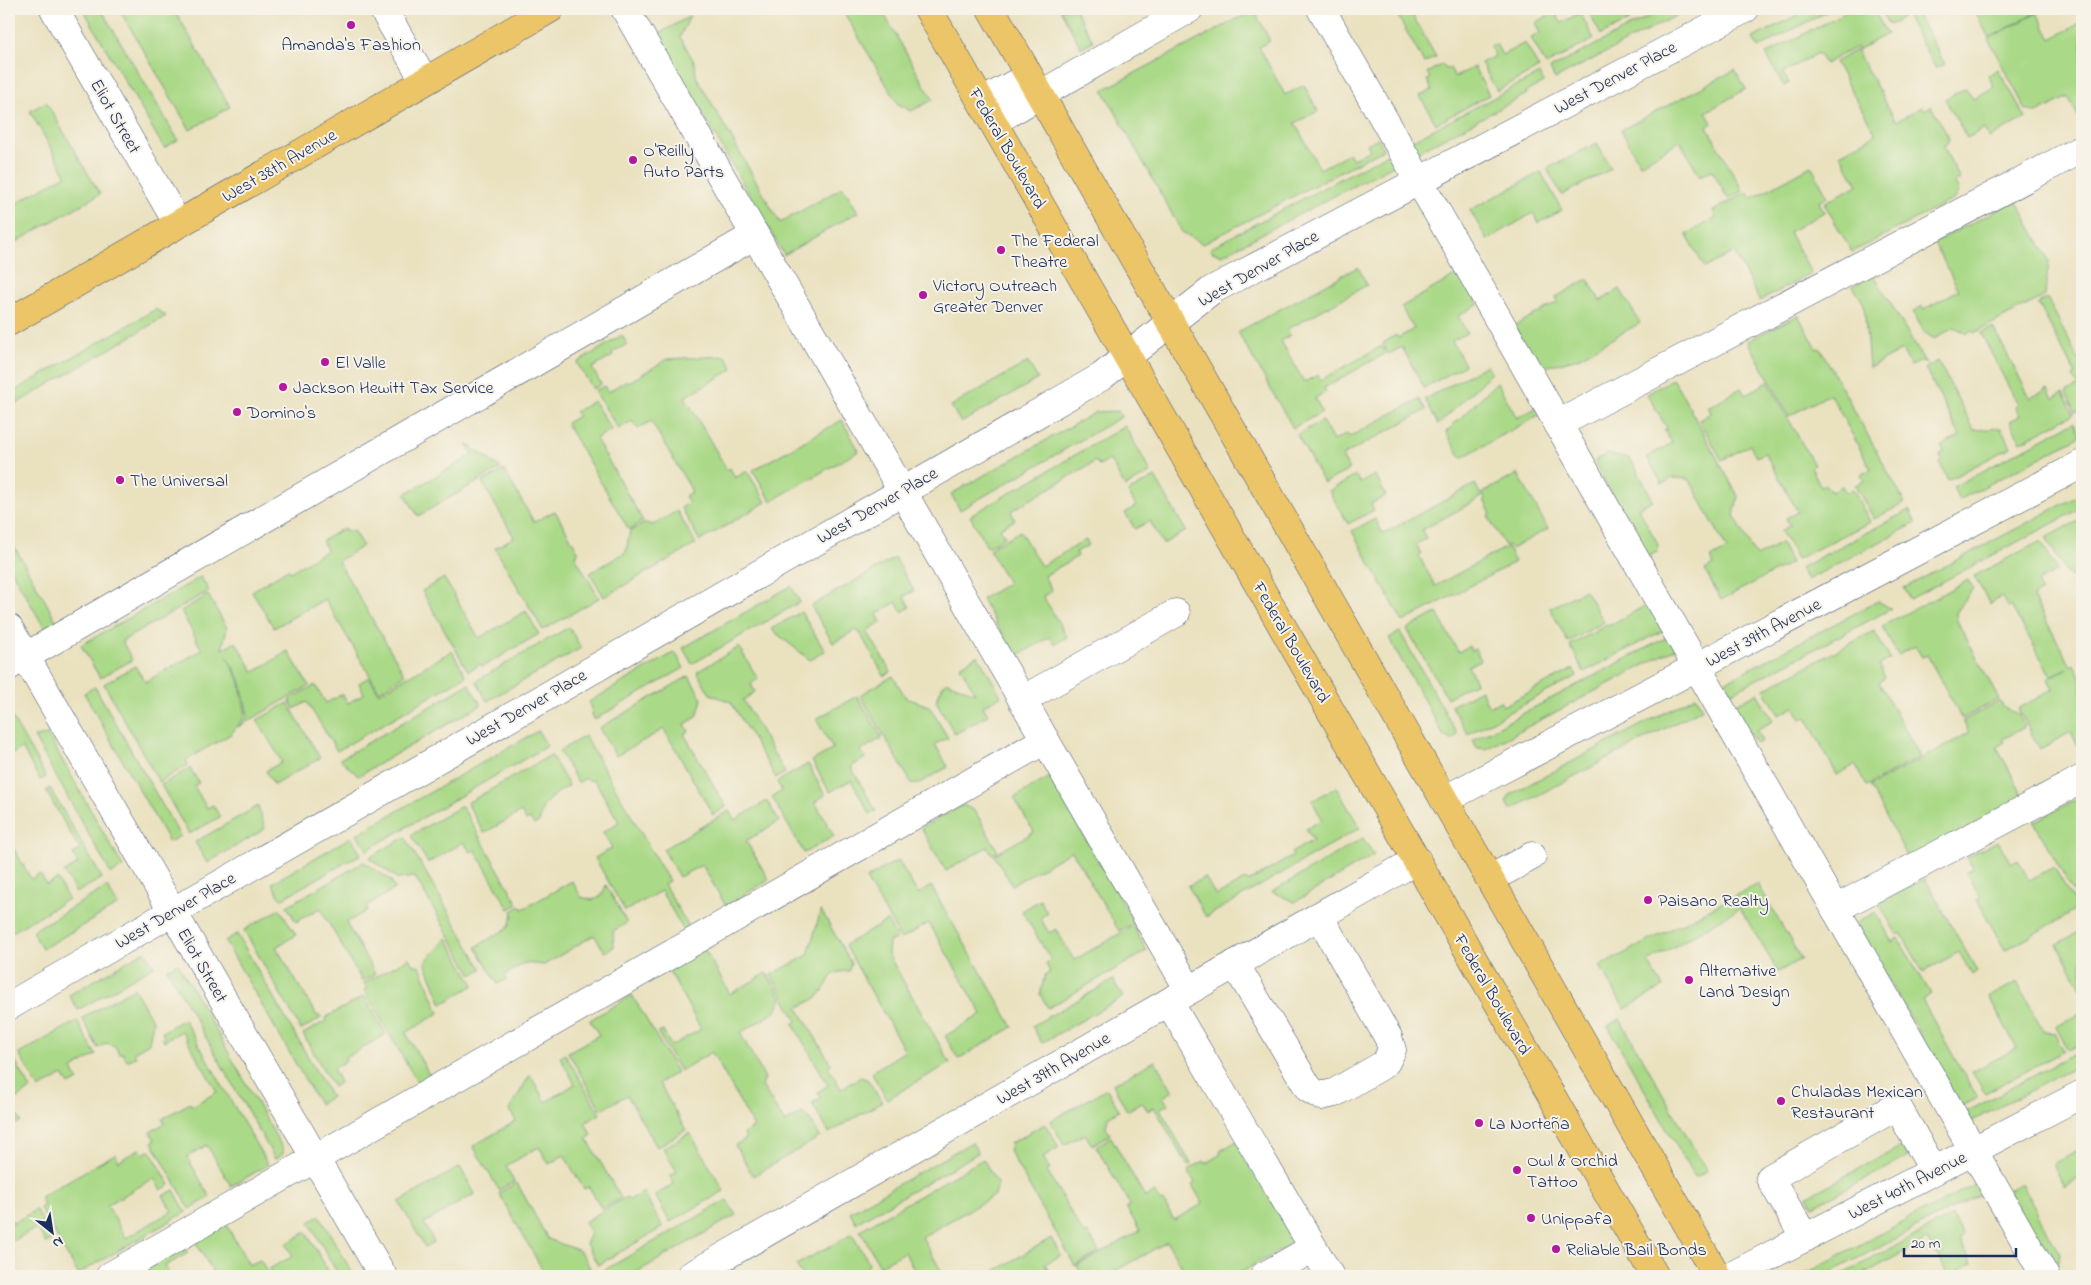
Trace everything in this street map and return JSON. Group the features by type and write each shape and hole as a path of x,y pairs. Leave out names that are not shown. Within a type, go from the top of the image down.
{"main road":[{"name":"West 38th Avenue","path":"9,322 424,80 550,9"},
{"name":"Federal Boulevard","path":"928,9 1656,1276"},
{"path":"991,9 1717,1276"}],"street":[{"name":"Eliot Street","path":"54,9 178,224"},
{"path":"382,9 424,80"},
{"path":"625,9 1045,740 1179,996 1313,1248 1330,1276"},
{"path":"987,112 1035,85 1149,32 1189,9"},
{"path":"1321,9 2045,1276"},
{"name":"West Denver Place","path":"9,1006 1101,376 1212,290 1745,9"},
{"path":"1558,424 2082,149"},
{"path":"17,662 755,235"},
{"name":"West 39th Avenue","path":"1444,800 2082,464"},
{"path":"1022,700 1176,612"},
{"name":"Eliot Street","path":"9,628 17,662 172,912 383,1276"},
{"path":"110,1276 1045,740"},
{"path":"1835,909 2082,779"},
{"path":"1490,879 1532,856"},
{"name":"West 39th Avenue","path":"690,1276 1417,860"},
{"path":"1235,964 1309,1089 1321,1096 1334,1093 1386,1062 1392,1050 1391,1043 1319,916"},
{"name":"West 40th Avenue","path":"1731,1276 2082,1094"},
{"path":"1805,1238 1770,1178 1897,1106 1934,1171"},
{"path":"1264,1276 1313,1248"}],"green space":[{"path":"83,9 101,9 178,140 164,148"},
{"path":"119,9 174,9 230,107 190,130"},
{"path":"842,9 881,9 933,100 911,111 898,104"},
{"path":"1060,9 1075,9 1093,41 1081,48"},
{"path":"1394,9 1409,9 1436,57 1424,63"},
{"path":"1587,9 1629,9 1634,18 1601,35"},
{"path":"1663,9 1689,9 1555,79 1550,69"},
{"path":"1809,9 1832,9 1758,48 1753,38"},
{"path":"1852,9 1873,9 1887,34 1858,50 1856,47 1825,64 1818,53 1783,73 1789,83 1784,86 1766,54"},
{"path":"1880,9 1920,9 1921,11 1917,14 1945,64 1936,69 1906,15 1889,25"},
{"path":"1974,9 2035,9 2037,12 1989,38"},
{"path":"1254,10 1270,41 1259,47 1285,95 1304,85 1318,111 1295,123 1320,169 1349,153 1353,159 1370,150 1367,144 1378,138 1383,149 1203,244 1182,232 1103,90"},
{"path":"1555,12 1561,23 1580,13 1594,39 1546,65 1531,38 1540,33 1535,23"},
{"path":"2037,13 2051,39 2082,22 2082,124 2068,97 2037,113 2026,110 1988,39"},
{"path":"690,16 680,37 695,63 696,76 780,223 843,187 858,212 784,255 657,35"},
{"path":"1525,43 1539,68 1497,91 1481,63 1495,56 1490,47 1496,44 1502,55"},
{"path":"1856,50 1896,121 1922,107 1924,110 1931,106 1949,138 1947,144 1943,146 1960,179 1954,182 1959,190 1954,199 1852,252 1824,203 1858,185 1840,154 1876,134 1835,62"},
{"path":"1442,64 1446,69 1450,68 1455,77 1474,67 1489,95 1436,124 1420,96 1432,90 1427,80 1430,78 1427,73"},
{"path":"1998,69 2026,118 1989,138 1984,129 1967,138 1945,99 1966,88 1973,99 1994,87 1988,75"},
{"path":"1735,70 1746,89 1706,112 1712,123 1707,127 1743,191 1728,199 1712,170 1700,176 1680,141 1640,164 1621,130"},
{"path":"1539,74 1544,82 1526,92 1527,94 1419,151 1414,151 1409,142"},
{"path":"46,102 100,194 9,246 9,207 66,175 30,111"},
{"path":"1597,143 1611,169 1562,195 1547,169"},
{"path":"1391,152 1397,163 1222,255 1212,252 1210,248"},
{"path":"1811,166 1828,197 1819,202 1824,212 1789,232 1811,273 1760,301 1734,252 1705,268 1686,234 1716,218 1713,211 1747,192 1751,199"},
{"path":"1541,172 1562,210 1539,223 1533,213 1487,240 1470,210"},
{"path":"2016,200 2049,260 2045,296 1974,333 1972,331 1967,334 1955,327 1934,339 1924,332 1913,312 1922,306 1924,309 1959,290 1934,243"},
{"path":"1358,267 1367,285 1288,329 1290,335 1281,341 1304,382 1318,375 1321,380 1382,346 1386,353 1324,388 1326,392 1315,398 1322,412 1293,428 1238,332"},
{"path":"1460,273 1478,304 1458,316 1467,333 1452,341 1465,365 1424,388 1402,347 1389,354 1383,343 1396,335 1398,338 1414,329 1401,307"},
{"path":"1874,275 1926,364 1922,361 1911,366 1902,350 1869,368 1864,304 1853,286"},
{"path":"1588,279 1600,301 1620,289 1640,323 1578,358 1538,369 1514,326 1558,302 1556,297"},
{"path":"2047,298 2082,366 2082,409 2076,413 2066,393 2078,386 2073,377 2076,375 2038,303"},
{"path":"156,309 166,316 9,408 9,394"},
{"path":"1798,315 1817,349 1820,348 1905,503 1874,519 1855,485 1864,481 1861,475 1871,469 1830,394 1789,416 1748,341"},
{"path":"1993,327 2030,398 2048,389 2053,399 2063,393 2074,414 2021,442 2010,421 2020,416 2015,407 2018,405 1981,333"},
{"path":"622,335 627,344 612,353 613,356 592,368 601,384 593,389 577,363"},
{"path":"726,356 733,369 685,397 727,470 730,468 735,478 747,471 766,502 700,541 681,508 689,503 685,496 692,491 651,421 638,429 632,421 618,429 595,391 604,386 608,392 668,359"},
{"path":"1938,361 1974,430 2001,428 2011,447 1948,480 1939,462 1942,460 1940,455 1944,452 1941,446 1960,436 1925,368"},
{"path":"1028,362 1038,379 961,423 951,406"},
{"path":"1487,365 1491,373 1438,425 1425,399"},
{"path":"1672,379 1738,496 1734,515 1756,557 1781,543 1791,563 1721,600 1705,570 1714,565 1711,558 1727,549 1689,479 1672,478 1662,484 1647,457 1672,443 1664,430 1667,428 1647,394"},
{"path":"1497,382 1517,418 1538,407 1541,414 1461,458 1446,432"},
{"path":"1768,382 1814,465 1811,467 1821,487 1826,485 1831,492 1842,486 1846,493 1853,489 1870,522 1797,559 1781,531 1790,525 1786,518 1798,512 1765,453 1756,457 1750,445 1722,460 1699,420 1711,413 1708,407 1741,388 1745,395"},
{"path":"1419,399 1426,410 1342,456 1349,470 1324,483 1297,435 1322,421 1333,441 1347,434 1349,437"},
{"path":"594,401 611,430 596,439 643,521 629,530 566,423 578,416 575,412"},
{"path":"1118,411 1121,417 960,510 951,494 1096,412"},
{"path":"842,420 859,451 771,501 753,470"},
{"path":"2074,422 2081,436 1959,500 1953,487"},
{"path":"1125,426 1151,472 1125,487 1110,460 1099,466 1096,461 1011,511 1015,520 1000,528 1005,537 987,547 970,516"},
{"path":"467,444 501,468 418,516 405,494 473,455"},
{"path":"1607,454 1630,458 1653,500 1638,508 1658,544 1657,552 1645,558 1595,463 1597,459"},
{"path":"504,470 534,522 555,511 578,551 576,558 599,598 543,630 495,548 514,537 482,482"},
{"path":"1518,474 1548,529 1511,549 1508,545 1505,546 1488,516 1491,514 1482,493"},
{"path":"1375,475 1386,496 1371,504 1374,510 1348,524 1329,491 1356,476 1360,483"},
{"path":"1155,477 1186,531 1163,544 1150,521 1135,529 1125,513 1136,506 1128,492"},
{"path":"1475,484 1482,497 1422,530 1426,539 1416,544 1421,554 1419,556 1435,586 1507,547 1515,562 1403,622 1352,531 1375,519 1383,534"},
{"path":"2082,494 2082,508 1910,599 1904,588"},
{"path":"1909,510 1916,523 1807,580 1800,568"},
{"path":"677,511 696,544 604,597 590,573 626,552 630,531 645,523 653,525"},
{"path":"2082,519 2082,580 2078,572 2069,577 2046,538"},
{"path":"342,529 354,532 363,546 338,561 405,675 379,691 325,599 274,628 252,591 288,569 290,572 327,550 322,541"},
{"path":"1020,531 1041,566 1086,540 1089,545 1076,552 1078,556 1044,576 1052,591 1043,596 1067,637 1055,644 1050,637 1015,657 982,599 1008,583 989,549"},
{"path":"9,537 57,622 45,629 9,566"},
{"path":"2041,541 2057,571 2037,582 2041,591 2033,597 2071,666 2074,664 2082,680 2082,753 2071,732 2040,749 2018,709 2053,689 2048,679 2067,668 2051,676 2011,606 2008,607 2002,597 1990,604 1974,576"},
{"path":"895,558 914,591 904,596 910,607 902,612 896,602 877,614 881,622 867,631 891,672 884,676 860,633 856,630 833,643 811,606"},
{"path":"201,577 209,591 122,641 132,660 100,678 81,645"},
{"path":"444,578 479,638 526,611 539,634 482,667 480,664 468,671 422,591"},
{"path":"1968,580 1973,588 1956,613 1957,621 1999,699 1962,719 1927,655 1922,657 1915,646 1898,655 1882,626"},
{"path":"791,586 800,602 692,664 683,648"},
{"path":"1585,590 1604,622 1568,642 1550,608"},
{"path":"208,595 227,628 222,649 236,642 254,672 288,651 309,686 238,727 248,716 240,679 227,657 239,680 246,715 231,734 186,760 188,765 159,782 104,684 135,666 145,682 202,650 181,611"},
{"path":"1878,601 1891,609 1727,695 1721,684"},
{"path":"1652,602 1666,629 1584,672 1570,645"},
{"path":"801,612 825,651 810,660 771,629"},
{"path":"1437,613 1458,652 1469,646 1471,651 1475,649 1481,660 1468,666 1476,682 1447,698 1407,629"},
{"path":"569,627 581,648 487,701 476,681"},
{"path":"1874,631 1890,659 1879,665 1885,678 1879,682 1920,757 1867,786 1855,765 1837,775 1806,717 1801,719 1794,707 1779,715 1764,689"},
{"path":"1400,632 1458,735 1451,740 1444,736 1389,638"},
{"path":"1669,636 1676,648 1486,749 1477,748 1473,740"},
{"path":"739,647 758,679 751,684 755,692 743,700 785,773 776,778 731,702 710,694 697,672"},
{"path":"452,651 466,676 337,751 307,702 294,709 289,700 315,685 326,703 342,694 348,703 364,694 359,683 369,677 379,693"},
{"path":"675,652 684,668 594,720 589,702"},
{"path":"978,655 1001,696 983,706 988,715 955,734 936,701 943,685 947,682 975,693 960,666"},
{"path":"1573,669 1577,676 1468,734 1451,706 1481,690 1489,707 1500,701 1503,706"},
{"path":"689,676 702,699 697,717 685,724 689,731 684,734 726,807 713,815 664,729 616,756 599,728"},
{"path":"893,676 906,698 929,706 948,738 935,744 948,767 918,784 912,784 860,695"},
{"path":"469,684 481,705 358,776 340,759"},
{"path":"95,687 180,836 169,842 84,693"},
{"path":"1757,693 1773,721 1756,730 1762,741 1757,744 1732,706"},
{"path":"857,696 882,738 861,750 865,758 851,767 876,811 870,814 851,780 830,792 812,761 833,749 816,719"},
{"path":"1696,696 1702,709 1510,810 1506,802 1511,794"},
{"path":"2000,701 2003,707 2018,714 2025,727 2003,739 2005,742 1997,747 2024,798 1909,860 1870,786 1969,733 1963,721"},
{"path":"288,703 320,758 274,785 266,771 282,762 257,720"},
{"path":"9,712 46,777 40,780 22,748 9,756"},
{"path":"538,731 547,746 367,850 357,834"},
{"path":"48,735 123,867 111,874 34,737"},
{"path":"585,736 669,881 664,884 689,928 684,931 661,891 625,911 595,858 612,848 603,832 619,822 595,781 584,779 578,783 559,751"},
{"path":"551,755 569,786 553,796 545,804 540,815 540,821 534,825 530,819 526,821 521,812 484,833 467,803"},
{"path":"808,764 825,795 815,802 834,836 804,853 772,797 782,791 777,782"},
{"path":"190,768 199,783 194,786 207,808 213,805 220,817 189,834 161,785"},
{"path":"1050,777 1134,923 1119,931 1072,851 1012,885 994,855 1034,832 1014,798"},
{"path":"1336,787 1360,828 1206,917 1188,886 1205,877 1216,896 1246,879 1248,882 1293,856 1291,853 1313,840 1306,829 1322,819 1312,801"},
{"path":"50,788 102,878 76,893 64,872 78,864 73,854 80,850 46,791"},
{"path":"2078,798 2082,806 2082,907 2034,822"},
{"path":"767,801 779,821 746,841 769,880 726,906 702,865 679,877 663,849 729,811 735,820"},
{"path":"963,805 975,811 998,851 992,854 987,847 946,871 921,828"},
{"path":"258,806 265,829 207,863 195,842"},
{"path":"462,806 518,904 509,909 475,850 470,852 464,842 428,863 411,835"},
{"path":"351,837 361,854 281,899 272,883"},
{"path":"405,837 482,969 472,975 415,877 398,879 369,858"},
{"path":"1363,838 1374,855 1295,902 1272,892"},
{"path":"9,840 31,879 40,874 47,885 57,879 68,899 9,934 9,867 12,865 9,859"},
{"path":"1998,841 2011,864 2018,860 2029,880 2054,867 2078,909 2005,950 1977,900 1981,898 1966,873 1973,869 1967,857"},
{"path":"898,860 918,894 931,886 1013,1027 958,1059 945,1036 982,1014 929,923 901,939 866,879"},
{"path":"364,862 391,880 395,889 366,906 368,910 346,923 375,974 362,981 320,908 296,922 287,906"},
{"path":"1925,879 1977,971 1972,975 1959,952 1923,972 1901,933 1897,935 1879,903"},
{"path":"572,881 581,897 593,900 602,895 606,885 627,923 613,931 614,947 605,952 594,935 544,965 524,963 504,976 506,979 498,984 476,947 509,927 513,914 512,911 520,906 523,909"},
{"path":"1758,884 1801,959 1778,972 1740,908 1648,962 1663,987 1625,1009 1600,966"},
{"path":"107,887 118,905 42,949 32,931"},
{"path":"1040,900 1047,913 1040,918 1049,933 1056,929 1074,960 1133,926 1147,951 1048,1008 1040,994 1045,975 1050,972 1046,964 1051,960 1022,911"},
{"path":"280,909 296,935 276,947 317,1016 319,1015 321,1018 301,1030 244,930"},
{"path":"821,910 851,963 849,971 834,974 820,994 798,1008 831,1064 828,1066 841,1089 861,1077 868,1080 882,1102 829,1133 812,1103 821,1098 818,1092 828,1085 793,1024 797,1021 771,975 808,955"},
{"path":"1876,912 1892,942 1898,938 1931,994 1922,1000 1977,1098 1961,1106 1856,923"},
{"path":"887,921 897,938 889,942 888,954 950,1063 887,1099 872,1074 875,1070 905,1051 845,945"},
{"path":"2082,930 2082,989 2057,944"},
{"path":"237,934 331,1097 319,1104 225,941"},
{"path":"447,938 474,985 442,1004 425,962"},
{"path":"705,950 730,994 767,973 782,999 775,1012 740,1033 765,1078 762,1086 785,1123 802,1113 810,1119 820,1137 753,1176 735,1145 746,1139 744,1134 754,1127 712,1052 680,1071 658,1033 663,1031 671,1046 701,1029 669,971"},
{"path":"145,951 154,966 78,1010 69,995"},
{"path":"409,958 412,964 420,966 439,1013 406,1033 431,1078 419,1085 364,990 367,988 364,983"},
{"path":"178,963 283,1149 283,1154 275,1159 167,969"},
{"path":"1113,980 1123,997 1042,1043 1032,1026"},
{"path":"2017,982 2044,1032 2054,1033 2064,1051 1985,1093 1972,1072 2017,1048 1989,997"},
{"path":"134,988 153,1022 149,1043 134,1052 136,1057 127,1061 123,1053 119,1054 115,1046 106,1043 98,1048 82,1018"},
{"path":"632,995 677,1072 659,1083 686,1130 657,1147 627,1095 601,1110 568,1052 599,1035 590,1020"},
{"path":"364,996 386,1034 345,1058 346,1061 333,1069 340,1082 333,1087 303,1034 326,1021 325,1018"},
{"path":"2082,1012 2082,1042 2068,1050 2056,1027"},
{"path":"184,1019 268,1165 231,1186 207,1145 187,1157 210,1197 190,1209 152,1142 155,1140 150,1132 165,1123 162,1119 190,1103 192,1106 217,1092 182,1031 164,1041 162,1038 164,1036 162,1032"},
{"path":"1620,1019 1707,1171 1695,1178 1608,1026"},
{"path":"77,1021 96,1055 72,1069 78,1080 69,1085 63,1075 39,1089 19,1054"},
{"path":"2082,1050 2082,1063 1971,1122 1966,1112"},
{"path":"565,1054 600,1114 585,1123 592,1135 587,1139 621,1198 602,1209 589,1187 584,1189 564,1155 549,1164 539,1147 506,1166 514,1182 499,1190 473,1146 516,1121 509,1110 530,1075 546,1102 575,1084 560,1057"},
{"path":"14,1059 31,1089 14,1100 12,1106 21,1122 17,1124 12,1116 9,1118 9,1062"},
{"path":"1155,1061 1173,1091 1163,1097 1168,1104 1160,1109 1191,1164 1188,1166 1154,1107 1148,1111 1142,1102 1127,1111 1113,1084"},
{"path":"1107,1089 1119,1110 1108,1117 1106,1127 1110,1135 1092,1145 1085,1134 1064,1145 1050,1121"},
{"path":"1045,1124 1059,1147 1043,1157 1050,1169 1047,1171 1084,1235 1088,1233 1099,1252 1075,1266 1009,1151 1011,1143"},
{"path":"690,1133 724,1191 670,1222 655,1195 674,1184 670,1176 677,1172 663,1148"},
{"path":"1111,1137 1145,1197 1155,1192 1161,1202 1163,1201 1174,1220 1203,1204 1192,1185 1195,1183 1188,1170 1204,1161 1206,1163 1221,1154 1220,1151 1237,1141 1295,1242 1235,1276 1187,1276 1167,1242 1106,1276 1083,1276 1077,1266 1140,1231 1126,1207 1130,1205 1096,1146"},
{"path":"972,1142 978,1153 856,1223 850,1212"},
{"path":"1902,1146 1908,1157 1813,1206 1808,1196"},
{"path":"139,1149 143,1154 150,1150 170,1185 161,1190 154,1178 107,1205 126,1238 172,1211 163,1196 174,1190 186,1212 78,1274 40,1208 44,1205 40,1197 115,1154 119,1161"},
{"path":"2079,1149 2082,1154 2082,1176 2064,1186 2053,1164"},
{"path":"983,1159 998,1185 995,1195 922,1237 944,1276 918,1276 904,1252 880,1266 860,1230"},
{"path":"460,1167 475,1194 424,1223 434,1242 425,1247 399,1202"},
{"path":"1981,1181 1986,1191 1824,1276 1800,1276"},
{"path":"517,1183 548,1239 580,1251 590,1268 577,1276 546,1276 499,1193"},
{"path":"2021,1183 2059,1253 2057,1268 2061,1276 2055,1276 2008,1190"},
{"path":"643,1192 663,1227 598,1265 586,1244 590,1232 584,1222 626,1197 629,1200"},
{"path":"727,1200 736,1215 630,1276 594,1276"},
{"path":"36,1210 53,1239 46,1243 37,1228 9,1243 9,1217 13,1223"},
{"path":"320,1216 354,1276 339,1276 309,1222"},
{"path":"1952,1216 1963,1236 1959,1239 1972,1263 1949,1276 1928,1239 1860,1276 1839,1276"},
{"path":"226,1224 249,1265 260,1260 270,1276 215,1276 195,1241"},
{"path":"306,1232 331,1276 273,1276 269,1269 293,1256 286,1244"},
{"path":"852,1234 869,1263 864,1276 803,1276 796,1265"},
{"path":"1051,1238 1061,1255 1045,1264 1052,1276 996,1276 993,1272"},
{"path":"184,1246 188,1253 165,1266 170,1276 132,1276"}],"place":[{"name":"Amanda's Fashion","path":"351,25"},
{"name":"O'Reilly Auto Parts","path":"633,160"},
{"name":"The Federal Theatre","path":"1001,250"},
{"name":"Victory Outreach Greater Denver","path":"923,295"},
{"name":"El Valle","path":"325,362"},
{"name":"Jackson Hewitt Tax Service","path":"283,387"},
{"name":"Domino's","path":"237,412"},
{"name":"The Universal","path":"120,480"},
{"name":"Paisano Realty","path":"1648,900"},
{"name":"Alternative Land Design","path":"1689,980"},
{"name":"Chuladas Mexican Restaurant","path":"1781,1101"},
{"name":"La Norteña","path":"1479,1123"},
{"name":"Owl & Orchid Tattoo","path":"1517,1170"},
{"name":"Unippafa","path":"1531,1218"},
{"name":"Reliable Bail Bonds","path":"1556,1249"}]}
